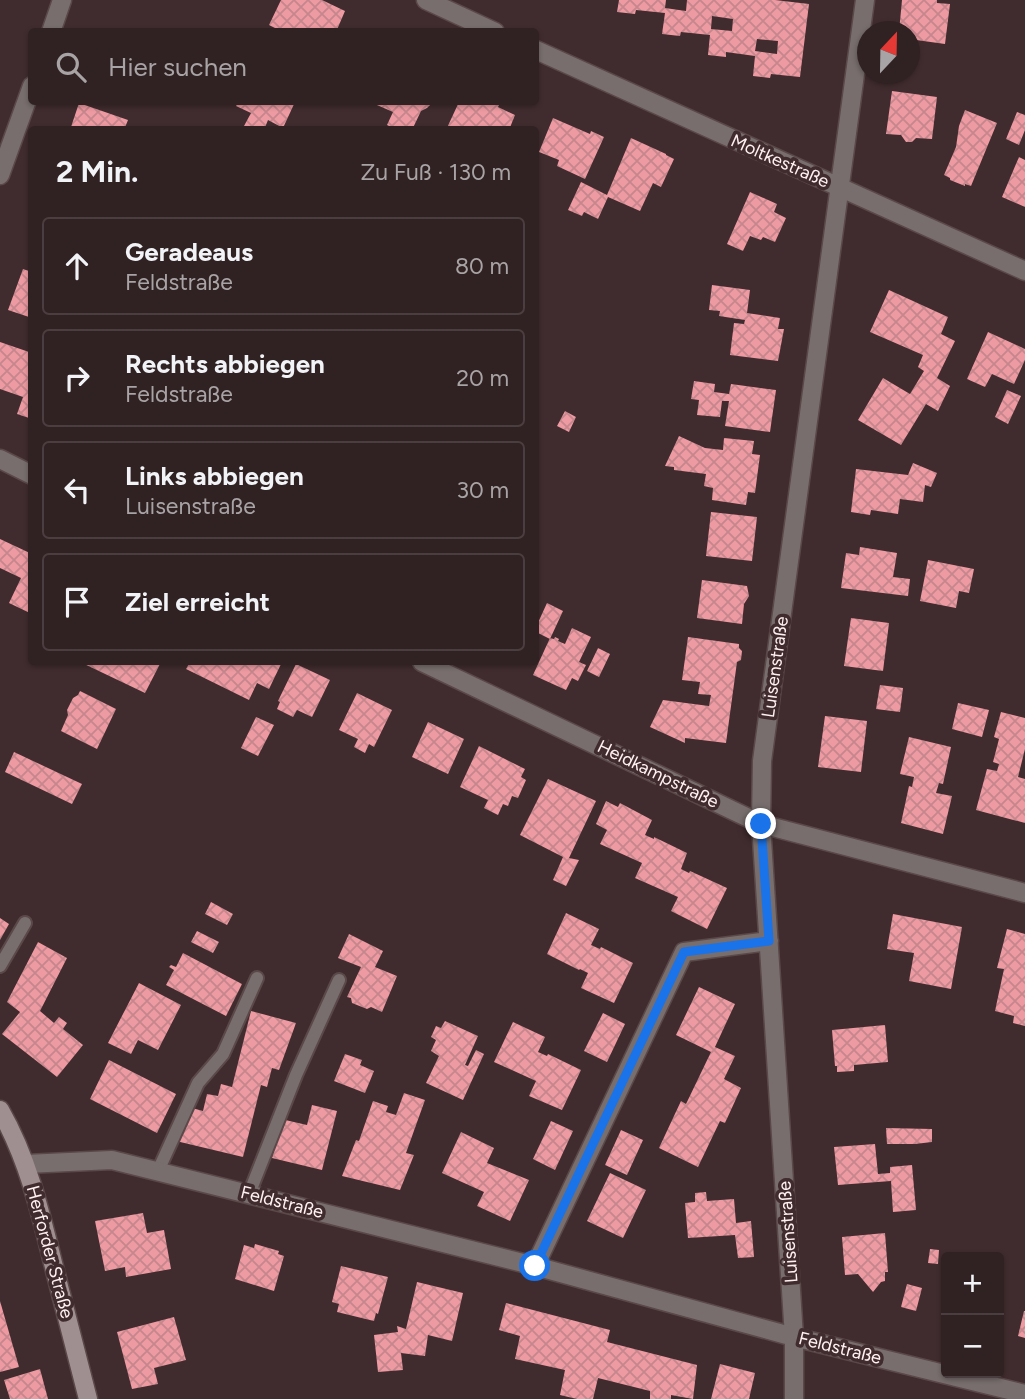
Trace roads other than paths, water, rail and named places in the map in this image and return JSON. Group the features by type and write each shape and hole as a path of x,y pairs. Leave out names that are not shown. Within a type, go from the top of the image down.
{"main road":[{"name":"Herforder Straße","path":"0,1110 26,1164 88,1399"}],"street":[{"path":"52,28 62,0"},
{"path":"426,0 486,28"},
{"name":"Luisenstraße","path":"794,1399 794,1337 761,824 762,761 865,0"},
{"name":"Moltkestraße","path":"539,51 1025,271"},
{"path":"0,175 28,97"},
{"path":"0,459 28,473"},
{"name":"Heidkampstraße","path":"428,665 761,824 1025,893"},
{"path":"535,1266 684,952 769,941"},
{"name":"Feldstraße","path":"26,1164 113,1160 535,1266 794,1337 1025,1394"}],"lane":[{"path":"0,966 25,922"},
{"path":"158,1171 198,1083 223,1054 257,978"},
{"path":"249,1194 296,1074 339,980"}]}
